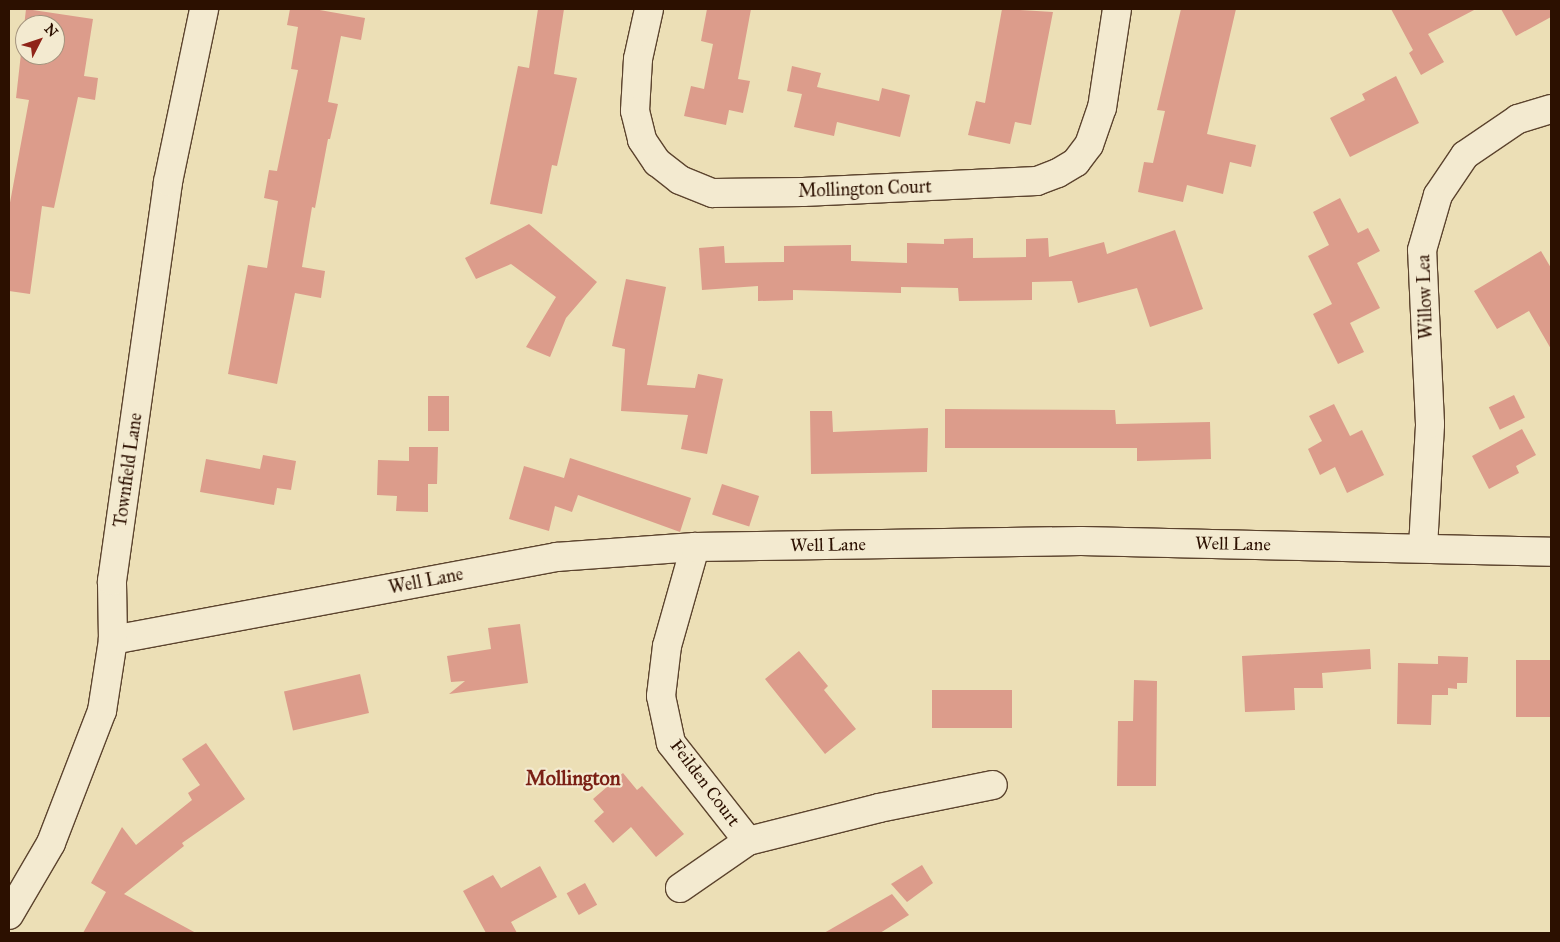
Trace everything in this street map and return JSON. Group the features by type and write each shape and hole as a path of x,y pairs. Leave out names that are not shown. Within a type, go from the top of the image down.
{"street":[{"name":"Townfield Lane","path":"9,915 50,843 102,711 113,640 112,581 167,189 204,9"},
{"name":"Mollington Court","path":"649,9 638,59 635,111 642,140 657,162 680,180 713,192 731,192 1037,181 1058,173 1076,162 1089,145 1102,108 1117,9"},
{"name":"Willow Lea","path":"1423,547 1430,424 1422,250 1438,195 1465,155 1518,119 1551,109"},
{"name":"Well Lane","path":"113,640 556,557 695,547 1081,541 1423,547 1551,552"},
{"name":"Feilden Court","path":"695,547 668,646 661,696 671,743 748,841"},
{"name":"Feilden Court","path":"680,888 748,841 879,808 993,785"}],"building":[{"path":"26,9 93,19 84,76 98,78 95,100 78,97 54,208 42,206 30,294 9,291 9,208 29,100 16,98 20,65 65,65 65,15 25,15"},
{"path":"290,9 314,9 365,18 361,40 341,36 328,102 338,104 330,139 328,139 315,208 312,207 302,267 325,271 321,298 295,293 277,384 228,374 248,265 267,268 278,201 264,198 269,170 277,171 298,70 291,69 298,27 287,25"},
{"path":"538,9 564,9 554,74 577,78 557,166 552,165 542,214 490,204 518,66 529,68"},
{"path":"707,9 751,9 738,79 750,81 743,113 729,110 726,125 684,116 691,86 704,89 713,44 701,41"},
{"path":"1002,9 1053,12 1031,125 1015,122 1010,144 968,135 976,101 985,103"},
{"path":"1181,9 1236,9 1207,134 1256,145 1251,167 1230,162 1223,194 1187,185 1183,202 1138,192 1144,162 1153,163 1165,111 1157,110"},
{"path":"1391,9 1476,9 1428,34 1444,62 1421,75 1409,53 1413,50"},
{"path":"1501,9 1551,9 1551,17 1516,36"},
{"path":"792,66 821,73 817,87 879,101 882,88 910,95 900,137 837,122 834,136 794,127 802,94 787,91"},
{"path":"1396,76 1419,123 1350,157 1330,118 1365,100 1362,94"},
{"path":"1340,198 1358,233 1368,228 1380,251 1357,263 1380,308 1350,323 1364,352 1338,364 1313,314 1332,304 1308,256 1329,245 1313,212"},
{"path":"529,224 597,282 566,318 550,357 526,347 556,297 511,264 476,279 465,258"},
{"path":"1175,230 1203,309 1150,327 1137,288 1078,303 1072,281 1032,282 1032,300 959,301 958,288 901,287 901,293 793,290 793,300 758,301 758,286 702,290 699,248 724,246 725,263 784,262 784,246 851,245 851,261 907,263 907,243 944,244 944,239 973,238 973,258 1026,257 1026,239 1048,238 1049,257 1104,242 1107,254"},
{"path":"1541,251 1551,268 1551,349 1529,311 1497,329 1474,291"},
{"path":"626,279 666,287 647,385 695,388 698,374 723,379 707,454 681,449 688,415 621,411 625,349 612,346"},
{"path":"1514,395 1525,417 1500,430 1489,407"},
{"path":"428,396 449,396 449,431 428,431"},
{"path":"1334,404 1350,436 1362,430 1384,475 1347,493 1335,467 1320,475 1308,449 1322,441 1309,416"},
{"path":"945,409 1115,410 1116,424 1210,422 1211,459 1137,461 1137,448 945,448"},
{"path":"810,411 832,411 833,432 928,428 927,472 811,474"},
{"path":"1522,429 1536,455 1516,466 1519,473 1489,489 1472,456"},
{"path":"409,447 438,447 437,484 428,484 428,512 396,511 397,496 377,495 378,460 409,461"},
{"path":"263,455 296,461 291,490 277,488 274,505 200,492 206,459 260,469"},
{"path":"570,458 691,498 680,532 578,495 572,512 555,506 549,531 509,519 524,466 564,478"},
{"path":"722,484 759,496 749,526 712,514"},
{"path":"520,624 528,683 449,694 465,681 451,682 447,656 491,649 488,628"},
{"path":"1370,649 1371,669 1322,673 1323,688 1294,688 1295,710 1245,712 1242,656"},
{"path":"799,651 828,686 824,690 856,729 825,754 765,679"},
{"path":"1438,656 1468,657 1467,683 1457,683 1457,689 1448,688 1448,695 1432,695 1431,725 1397,724 1398,663 1438,664"},
{"path":"1516,660 1551,660 1551,717 1516,717"},
{"path":"360,674 369,713 293,731 284,692"},
{"path":"1134,680 1157,681 1156,786 1117,786 1118,721 1133,721"},
{"path":"932,690 1012,690 1012,728 932,728"},
{"path":"206,743 245,799 182,843 184,846 124,894 196,933 83,933 106,892 91,883 122,827 136,845 192,800 188,793 200,785 182,759"},
{"path":"623,773 637,790 642,786 684,834 656,857 631,827 613,843 594,821 604,812 593,799"},
{"path":"922,865 933,883 907,902 891,884"},
{"path":"540,866 557,897 511,922 517,933 486,933 463,891 493,875 501,888"},
{"path":"585,883 597,905 579,915 567,893"},
{"path":"892,894 909,915 880,933 824,933"}],"district":[{"name":"Mollington","path":"573,778"}]}
